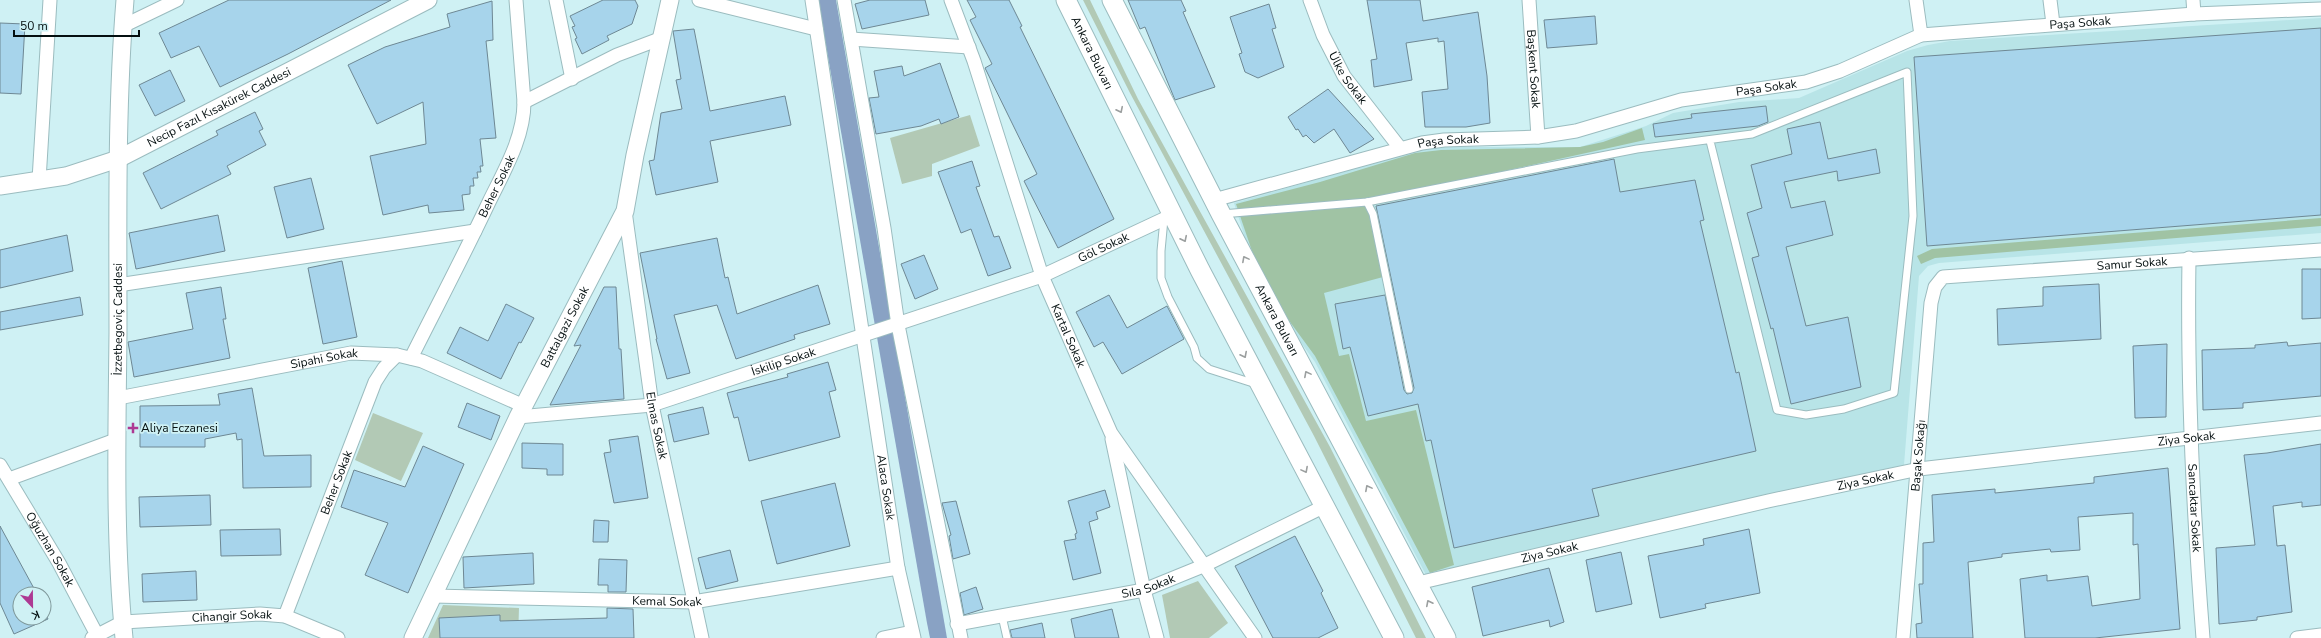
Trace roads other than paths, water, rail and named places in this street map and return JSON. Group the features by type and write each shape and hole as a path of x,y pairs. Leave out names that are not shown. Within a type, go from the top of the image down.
{"main road":[{"name":"Ankara Bulvarı","path":"1066,0 1259,385 1325,506 1394,638"},
{"name":"Ankara Bulvarı","path":"1112,0 1218,207 1446,638"}],"street":[{"path":"39,180 50,0"},
{"name":"İzzetbegoviç Caddesi","path":"124,630 118,535 118,159 125,0"},
{"path":"123,26 177,0"},
{"name":"Necip Fazıl Kısakürek Caddesi","path":"0,186 81,173 118,159 428,0"},
{"name":"Beher Sokak","path":"411,358 475,231 519,136 524,118 524,102 516,0"},
{"path":"556,0 572,78"},
{"name":"Battalgazi Sokak","path":"413,638 521,412 625,211 670,0"},
{"path":"699,0 816,29"},
{"name":"Alaca Sokak","path":"812,0 868,335 898,568 913,635"},
{"path":"844,0 884,228 897,325 960,638"},
{"name":"Kartal Sokak","path":"951,0 969,47 1042,276 1110,433 1255,638"},
{"name":"Ülke Sokak","path":"1310,0 1326,41 1344,76 1400,148"},
{"name":"Başkent Sokak","path":"1528,0 1538,137"},
{"path":"1916,0 1921,35"},
{"path":"2050,0 2053,24"},
{"path":"2194,0 2194,14"},
{"name":"Paşa Sokak","path":"1218,207 1400,148 1444,140 1538,137 1576,131 1681,100 1806,82 1840,71 1921,35 2194,14 2321,9"},
{"path":"524,102 617,55 662,38"},
{"path":"851,39 969,47"},
{"name":"Elmas Sokak","path":"625,211 652,405 693,602 702,638"},
{"name":"Göl Sokak","path":"1042,276 1164,219"},
{"path":"118,285 475,231"},
{"name":"Samur Sokak","path":"1943,277 2189,258 2321,250"},
{"name":"Sancaktar Sokak","path":"2189,258 2188,364 2190,440 2203,638"},
{"name":"İskilip Sokak","path":"521,412 652,405 868,335 1042,276"},
{"name":"Başak Sokağı","path":"1903,638 1931,303 1935,287 1943,277"},
{"name":"Sipahi Sokak","path":"118,398 351,353 397,355 422,361 521,412"},
{"name":"Beher Sokak","path":"285,616 375,382 384,368 397,355"},
{"name":"Ziya Sokak","path":"1418,583 1768,501 1918,469 2190,440 2321,423"},
{"path":"1110,433 1144,590 1157,638"},
{"path":"9,479 118,439"},
{"name":"Oğuzhan Sokak","path":"0,465 59,563 94,637"},
{"name":"Sıla Sokak","path":"957,624 1144,590 1203,566 1325,506"},
{"name":"Kemal Sokak","path":"433,596 693,602 898,568"},
{"name":"Cihangir Sokak","path":"124,630 260,614 285,616 338,638"},
{"path":"94,637 124,630"},
{"path":"883,638 913,635"},
{"path":"2297,638 2321,635"}],"lane":[{"path":"1218,207 1366,202 1637,150 1752,134 1769,129 1907,72 1913,216 1894,393 1844,409 1806,415 1777,410 1710,141"},
{"path":"1366,202 1373,214 1409,389"},
{"path":"1164,219 1161,252 1161,278 1168,298 1194,347 1197,358 1209,369 1259,385"},
{"path":"1002,616 1007,638"}],"place":[{"name":"Aliya Eczanesi","path":"133,428"}]}
